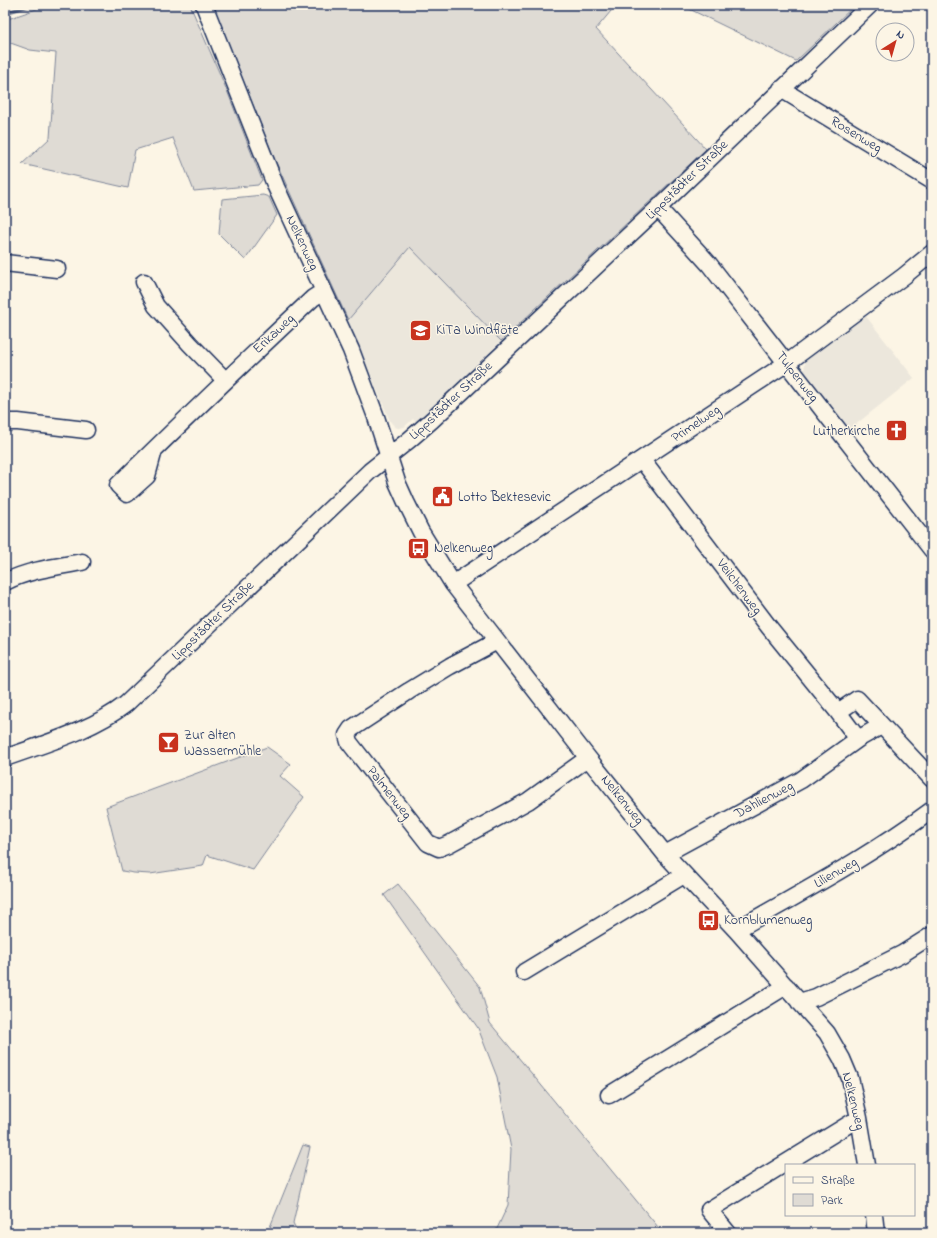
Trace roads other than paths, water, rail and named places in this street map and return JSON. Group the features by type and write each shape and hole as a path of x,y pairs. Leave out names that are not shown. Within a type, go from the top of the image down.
{"street":[{"name":"Nelkenweg","path":"204,5 276,187 351,350 376,417 394,476 421,532 453,584 588,758 665,854 736,930 827,1033 842,1059 850,1078 867,1164"},
{"name":"Lippstädter Straße","path":"5,758 71,734 98,722 126,704 370,471 432,420 658,208 870,5"},
{"name":"Rosenweg","path":"781,89 932,181"},
{"name":"Tulpenweg","path":"658,208 708,264 932,550"},
{"name":"Primelweg","path":"453,584 787,364 904,276 932,253"},
{"path":"5,263 57,269"},
{"path":"144,282 156,306 190,344 226,380"},
{"name":"Erikaweg","path":"154,450 312,298 324,291"},
{"path":"5,422 18,422 86,430"},
{"name":"Veilchenweg","path":"642,460 765,621 858,739"},
{"path":"5,582 37,570 82,562"},
{"name":"Palmenweg","path":"497,641 438,673 351,729 347,735 349,742 428,843 439,848 528,801 588,758"},
{"path":"838,712 857,699 932,779"},
{"path":"858,739 881,726"},
{"name":"Dahlienweg","path":"665,854 801,780 858,739"},
{"name":"Lilienweg","path":"736,930 846,867 899,834 932,810"},
{"path":"524,972 684,875"},
{"path":"799,1002 816,997 902,954 932,935"},
{"path":"610,1095 786,986"},
{"path":"728,1233 709,1210 859,1118"},
{"path":"874,1216 876,1233"}],"waterway":[{"path":"5,13 31,5"}],"place":[{"name":"KiTa Windflöte","path":"421,330"},
{"name":"Lutherkirche","path":"896,431"},
{"name":"Lotto Bektesevic","path":"443,497"},
{"name":"Nelkenweg","path":"419,548"},
{"name":"Zur alten Wassermühle","path":"168,743"},
{"name":"Kornblumenweg","path":"709,920"}]}
